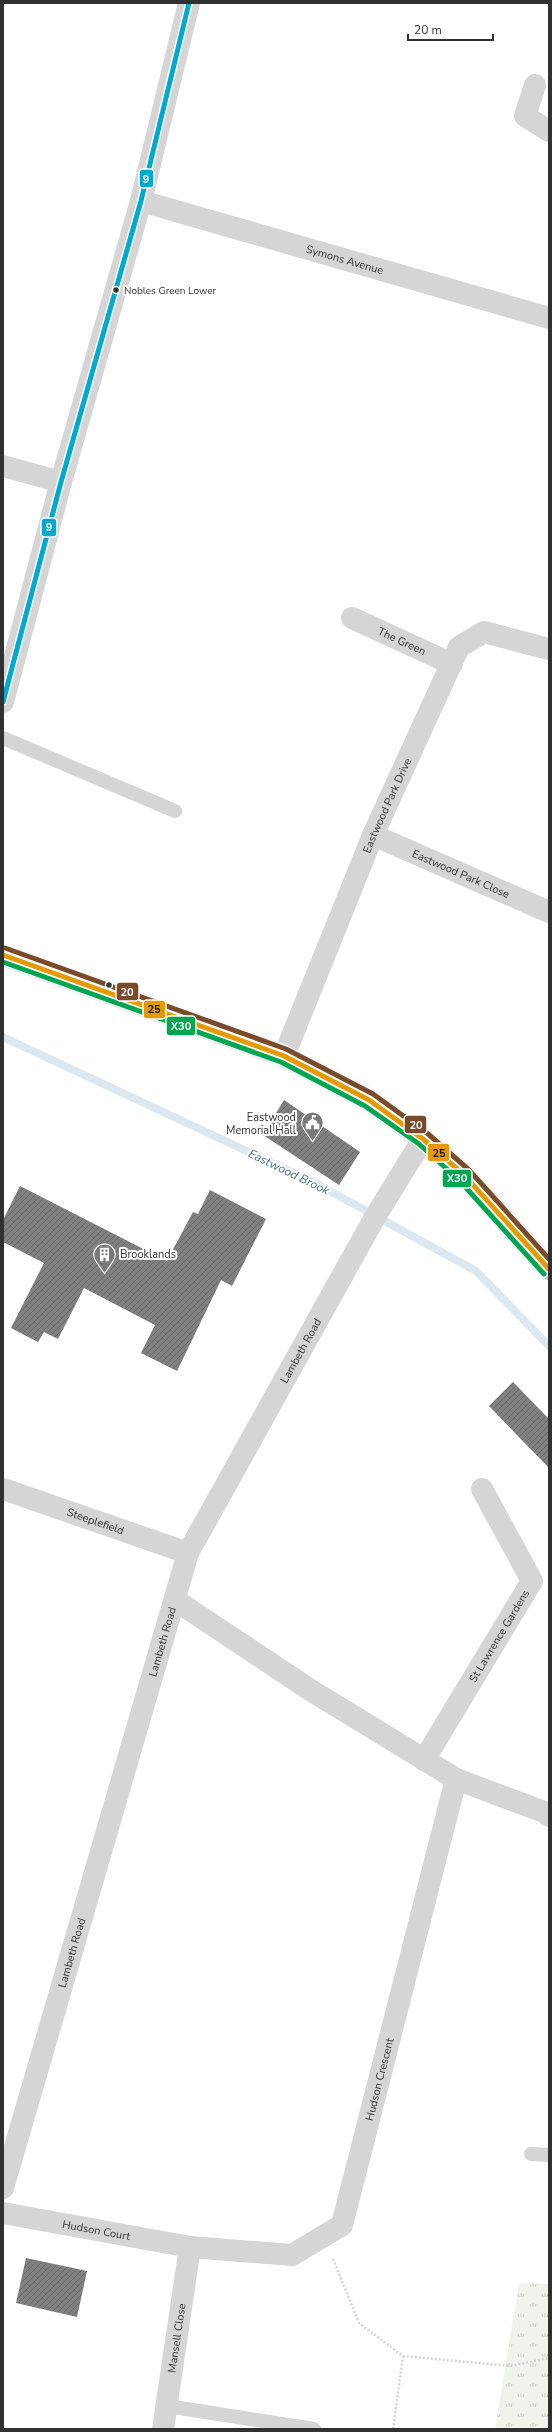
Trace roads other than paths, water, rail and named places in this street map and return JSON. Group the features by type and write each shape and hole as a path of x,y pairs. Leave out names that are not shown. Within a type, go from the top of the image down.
{"main road":[{"path":"3,955 284,1056 369,1100 423,1139 464,1175 549,1269"}],"street":[{"path":"3,702 61,482 141,201 189,3"},
{"path":"535,85 525,116 549,131"},
{"name":"Symons Avenue","path":"141,201 549,318"},
{"path":"3,466 61,482"},
{"name":"The Green","path":"352,618 452,664"},
{"name":"Eastwood Park Drive","path":"284,1056 373,835 459,647 484,632 549,649"},
{"name":"Eastwood Park Close","path":"373,835 549,912"},
{"name":"Lambeth Road","path":"3,2188 188,1553 375,1217 423,1139"},
{"name":"Steeplefield","path":"3,1489 188,1553"},
{"name":"St Lawrence Gardens","path":"424,1760 532,1581 482,1489"},
{"path":"175,1600 312,1691 456,1779 544,1812 549,1816"},
{"name":"Hudson Crescent","path":"190,2247 292,2255 323,2235 342,2225 456,1779"},
{"name":"Hudson Court","path":"3,2213 190,2247"},
{"name":"Mansell Close","path":"163,2429 190,2247"}],"lane":[{"path":"3,738 175,811"},
{"path":"532,2154 549,2155"},
{"path":"167,2406 314,2429"}],"waterway":[{"name":"Eastwood Brook","path":"3,1037 317,1184 476,1271 549,1346"}],"place":[{"name":"Nobles Green Lower","path":"116,290"},
{"name":"Eastwood Memorial Hall","path":"312,1142"},
{"name":"Brooklands","path":"105,1274"}]}
